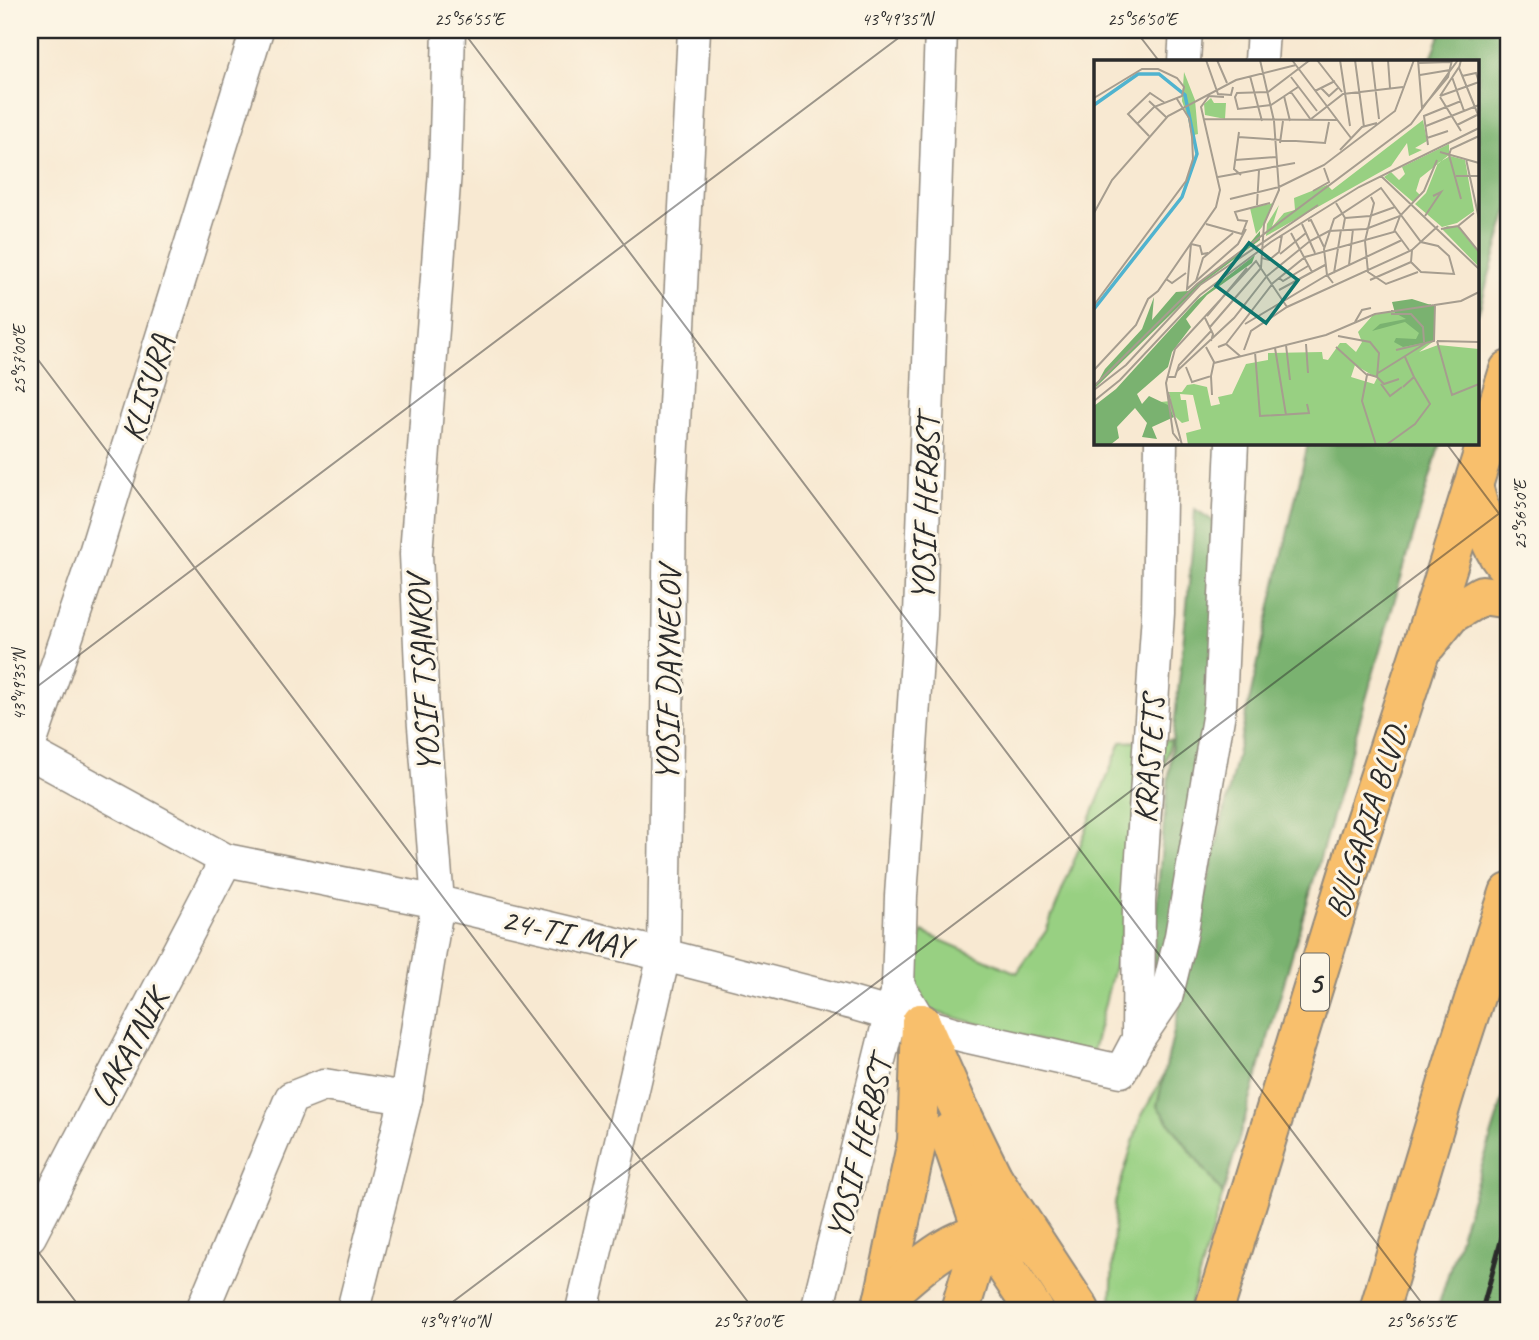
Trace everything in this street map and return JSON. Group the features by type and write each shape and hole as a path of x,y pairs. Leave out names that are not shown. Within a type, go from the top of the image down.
{"main road":[{"name":"BULGARIA BLVD.","path":"1214,1310 1359,839 1509,370"},
{"path":"1473,486 1487,531 1509,569"},
{"path":"1418,655 1451,614 1482,594 1509,599"},
{"path":"1379,1310 1457,1052 1509,894"},
{"path":"906,1020 956,1102 993,1178 1080,1310"},
{"path":"906,1020 983,1233 1034,1310"},
{"path":"882,1304 917,1141 906,1020"},
{"path":"960,1310 983,1233 993,1178"},
{"path":"882,1304 926,1262 956,1243 983,1233 1009,1235 1038,1247"}],"street":[{"name":"KLISURA","path":"30,744 90,569 257,30"},
{"name":"YOSIF TSANKOV","path":"354,1310 406,1098 438,902 423,714 416,554 445,171 449,30"},
{"name":"YOSIF DAYNELOV","path":"582,1310 664,955 670,503 694,30"},
{"name":"YOSIF HERBST","path":"817,1310 906,1020 898,985 920,614 941,30"},
{"path":"1184,60 1186,30"},
{"path":"1261,60 1263,30"},
{"name":"KRASTETS","path":"1121,1071 1138,1039 1139,902 1157,613 1161,444"},
{"path":"1138,1039 1166,998 1181,936 1220,706 1232,444"},
{"name":"24-TI MAY","path":"30,753 226,860 438,902 664,955 851,1003 977,1040 1121,1071"},
{"name":"LAKATNIK","path":"30,1236 226,860"},
{"path":"202,1310 291,1097 324,1085 406,1098"}],"green space":[{"path":"1442,30 1509,30 1509,207 1480,307 1480,60 1430,60"},
{"path":"1308,444 1440,444 1223,1194 1157,1106"},
{"path":"1195,509 1225,529 1211,733 1154,1005 1158,885"},
{"path":"1171,740 1092,1055 924,1009 912,984 922,932 1017,973 1046,931 1121,742"},
{"path":"1165,1073 1157,1106 1223,1194 1189,1310 1111,1310 1115,1202 1140,1119"},
{"path":"1509,1079 1509,1297 1506,1310 1437,1310"}],"railway":[{"path":"1482,1310 1509,1212"}]}
